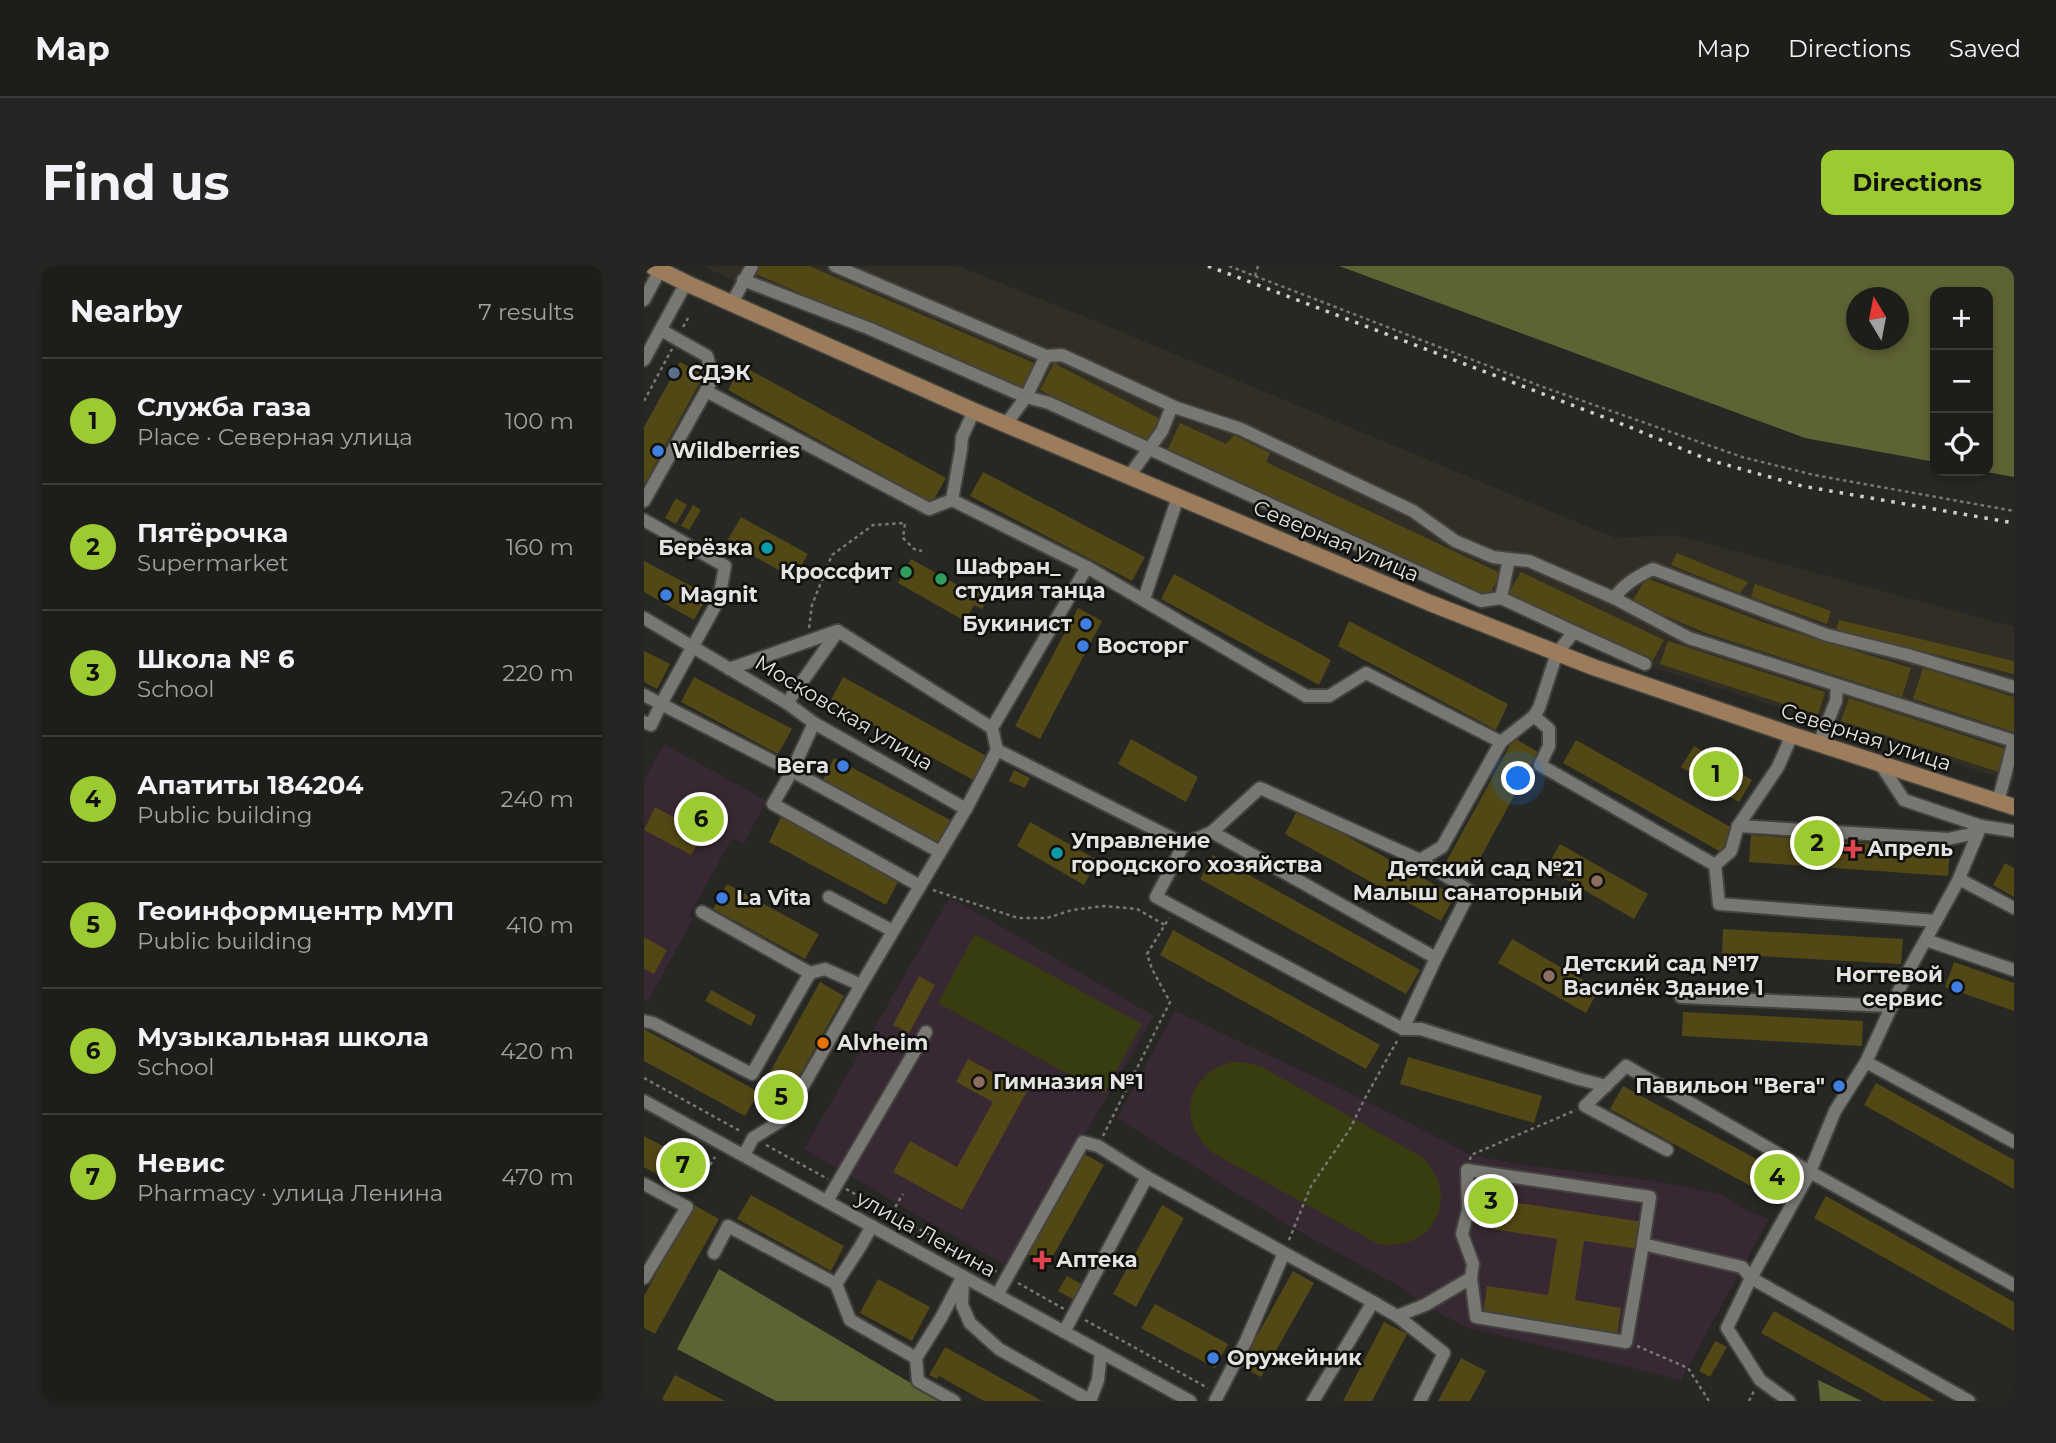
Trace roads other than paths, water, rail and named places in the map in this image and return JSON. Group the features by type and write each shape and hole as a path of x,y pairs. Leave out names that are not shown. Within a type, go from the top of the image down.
{"main road":[{"name":"Северная улица","path":"668,271 732,303 974,411 1430,603 1558,653 1792,735 2006,804"}],"street":[{"path":"732,303 752,266"},
{"path":"835,266 1046,356 1062,355 1172,406 1241,429 1412,511 1455,541 1493,557 1529,561 1614,598 1689,639 2014,741 2006,804"},
{"path":"644,300 668,271"},
{"path":"644,360 661,330 668,271"},
{"path":"743,280 868,328 1026,397 1049,403 1481,601 1501,598 1645,664"},
{"path":"644,501 713,378 707,356 661,330"},
{"path":"1006,424 1026,397 1046,356"},
{"path":"706,391 929,509 952,500 1087,567 1306,696 1329,695 1366,673 1501,741"},
{"path":"1129,476 1162,431 1172,406"},
{"path":"952,500 962,438 974,411"},
{"path":"1144,599 1178,497"},
{"path":"644,520 725,566 719,599 661,704 647,724 644,738"},
{"path":"1501,598 1509,559"},
{"path":"992,728 1087,567"},
{"path":"1614,598 1620,589 1636,577 1653,569 1827,635 1908,655 2014,687"},
{"name":"Московская улица","path":"644,618 786,703 814,723 966,809"},
{"path":"744,1155 753,1138 783,1119 998,750 992,728 838,631"},
{"path":"729,669 838,631"},
{"path":"786,703 838,631"},
{"path":"1420,860 1442,847 1501,741 1534,716 1558,653 1574,632"},
{"path":"1819,743 1836,701 1837,686"},
{"path":"644,695 792,771 940,852"},
{"path":"1534,716 1549,729 1549,746 1540,765 1715,864"},
{"path":"814,723 773,804 920,886"},
{"path":"1715,864 1731,851 1738,826 1778,767 1792,735"},
{"path":"998,750 1184,844"},
{"path":"1879,762 1905,800 1981,826 2014,831"},
{"path":"1403,1029 1470,891 1420,860 1260,788 1212,832 1184,844 1156,897 1403,1029 1421,1029 1606,1086"},
{"path":"1738,826 1948,839 1971,834 1981,826"},
{"path":"1789,1401 1760,1380 1727,1328 1751,1278 1810,1172 1835,1111 1866,1062 1906,975 1959,879 1981,826"},
{"path":"1212,832 1436,958"},
{"path":"1715,864 1719,904 1936,921"},
{"path":"1959,879 2014,908"},
{"path":"829,897 893,931"},
{"path":"702,912 810,973 825,969 861,985"},
{"path":"1926,940 2014,970"},
{"path":"644,1021 653,1023 752,1074 810,973"},
{"path":"1681,997 1892,1006"},
{"path":"827,1201 926,1032"},
{"path":"1866,1062 2014,1142"},
{"path":"1667,1150 1585,1106 1626,1066 2014,1285"},
{"name":"улица Ленина","path":"644,1101 1190,1401"},
{"path":"997,1295 1083,1142 1098,1146 1147,1177 1396,1316 1444,1353 1420,1401"},
{"path":"1467,1170 1650,1197 1643,1244 1626,1342 1476,1317 1471,1278 1473,1264 1462,1234 1468,1210 1467,1170"},
{"path":"1064,1332 1147,1177"},
{"path":"644,1184 687,1207 644,1278"},
{"path":"714,1253 728,1226 836,1284 850,1320 916,1359"},
{"path":"836,1284 872,1226"},
{"path":"1643,1244 1742,1267 1751,1278 1969,1401"},
{"path":"1217,1397 1246,1341 1284,1253"},
{"path":"954,1401 918,1381 916,1359 963,1276"},
{"path":"963,1276 962,1305 970,1323 999,1349 1091,1401 1098,1380 1101,1352"},
{"path":"1396,1316 1425,1305 1471,1278"},
{"path":"1313,1401 1373,1302"}],"railway":[{"path":"1208,266 1709,460 1802,486 2014,523"}],"place":[{"name":"СДЭК","path":"674,373"},
{"name":"Wildberries","path":"658,451"},
{"name":"Берёзка","path":"767,548"},
{"name":"Кроссфит","path":"906,572"},
{"name":"Шафран_ студия танца","path":"941,579"},
{"name":"Magnit","path":"666,595"},
{"name":"Букинист","path":"1086,624"},
{"name":"Восторг","path":"1083,646"},
{"name":"Вега","path":"843,766"},
{"name":"Служба газа","path":"1716,774"},
{"name":"Музыкальная школа","path":"701,819"},
{"name":"Пятёрочка","path":"1817,843"},
{"name":"Апрель","path":"1853,849"},
{"name":"Управление городского хозяйства","path":"1057,853"},
{"name":"Детский сад №21 Малыш санаторный","path":"1597,881"},
{"name":"La Vita","path":"722,898"},
{"name":"Детский сад №17 Василёк Здание 1","path":"1549,976"},
{"name":"Ногтевой сервис","path":"1957,987"},
{"name":"Alvheim","path":"823,1043"},
{"name":"Гимназия №1","path":"979,1082"},
{"name":"Павильон \"Вега\"","path":"1839,1086"},
{"name":"Геоинформцентр МУП","path":"781,1097"},
{"name":"Невис","path":"683,1165"},
{"name":"Апатиты 184204","path":"1777,1177"},
{"name":"Школа № 6","path":"1491,1201"},
{"name":"Аптека","path":"1042,1260"},
{"name":"Оружейник","path":"1213,1358"}]}
